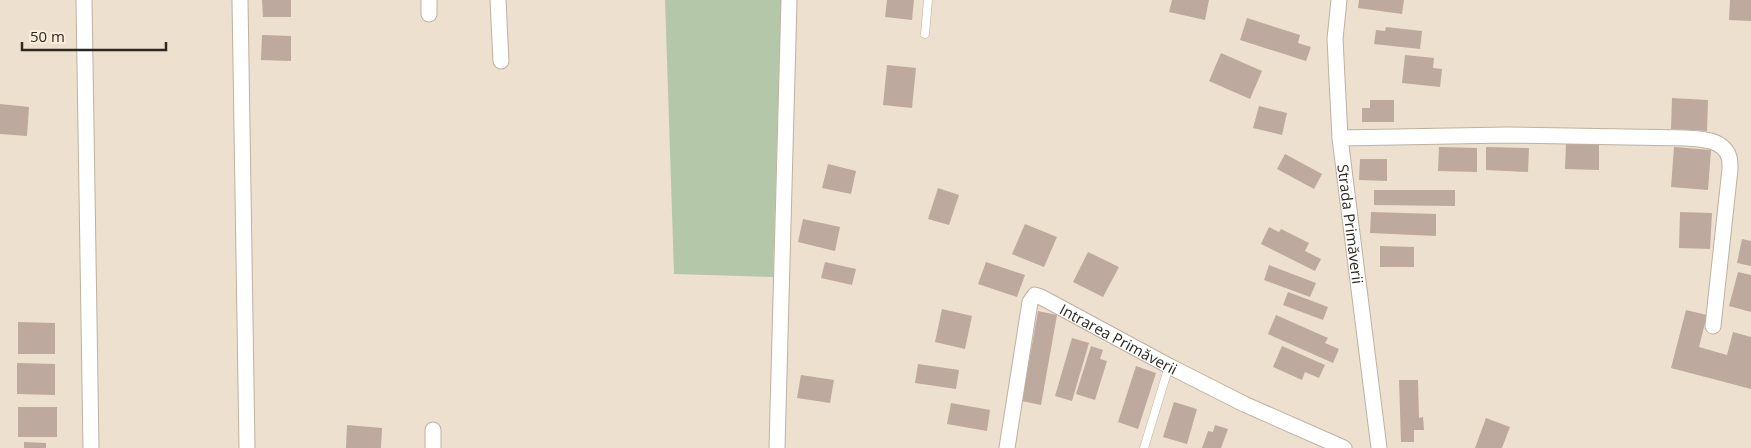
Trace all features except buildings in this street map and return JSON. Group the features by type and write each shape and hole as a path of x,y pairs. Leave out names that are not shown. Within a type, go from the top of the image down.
{"street":[{"path":"84,0 91,448"},
{"path":"240,0 247,448"},
{"path":"498,0 500,61"},
{"path":"777,448 789,0"},
{"name":"Strada Primăverii","path":"1339,0 1335,39 1340,138 1379,448"},
{"path":"1340,138 1507,135 1686,138 1707,140 1717,144 1729,156 1730,169 1713,326"},
{"name":"Intrarea Primăverii","path":"1008,448 1030,302 1035,295 1244,404 1344,448"},
{"path":"433,430 433,448"}],"lane":[{"path":"925,34 928,0"},
{"path":"1144,448 1169,366"}],"green space":[{"path":"665,0 781,0 773,277 674,274"}]}
